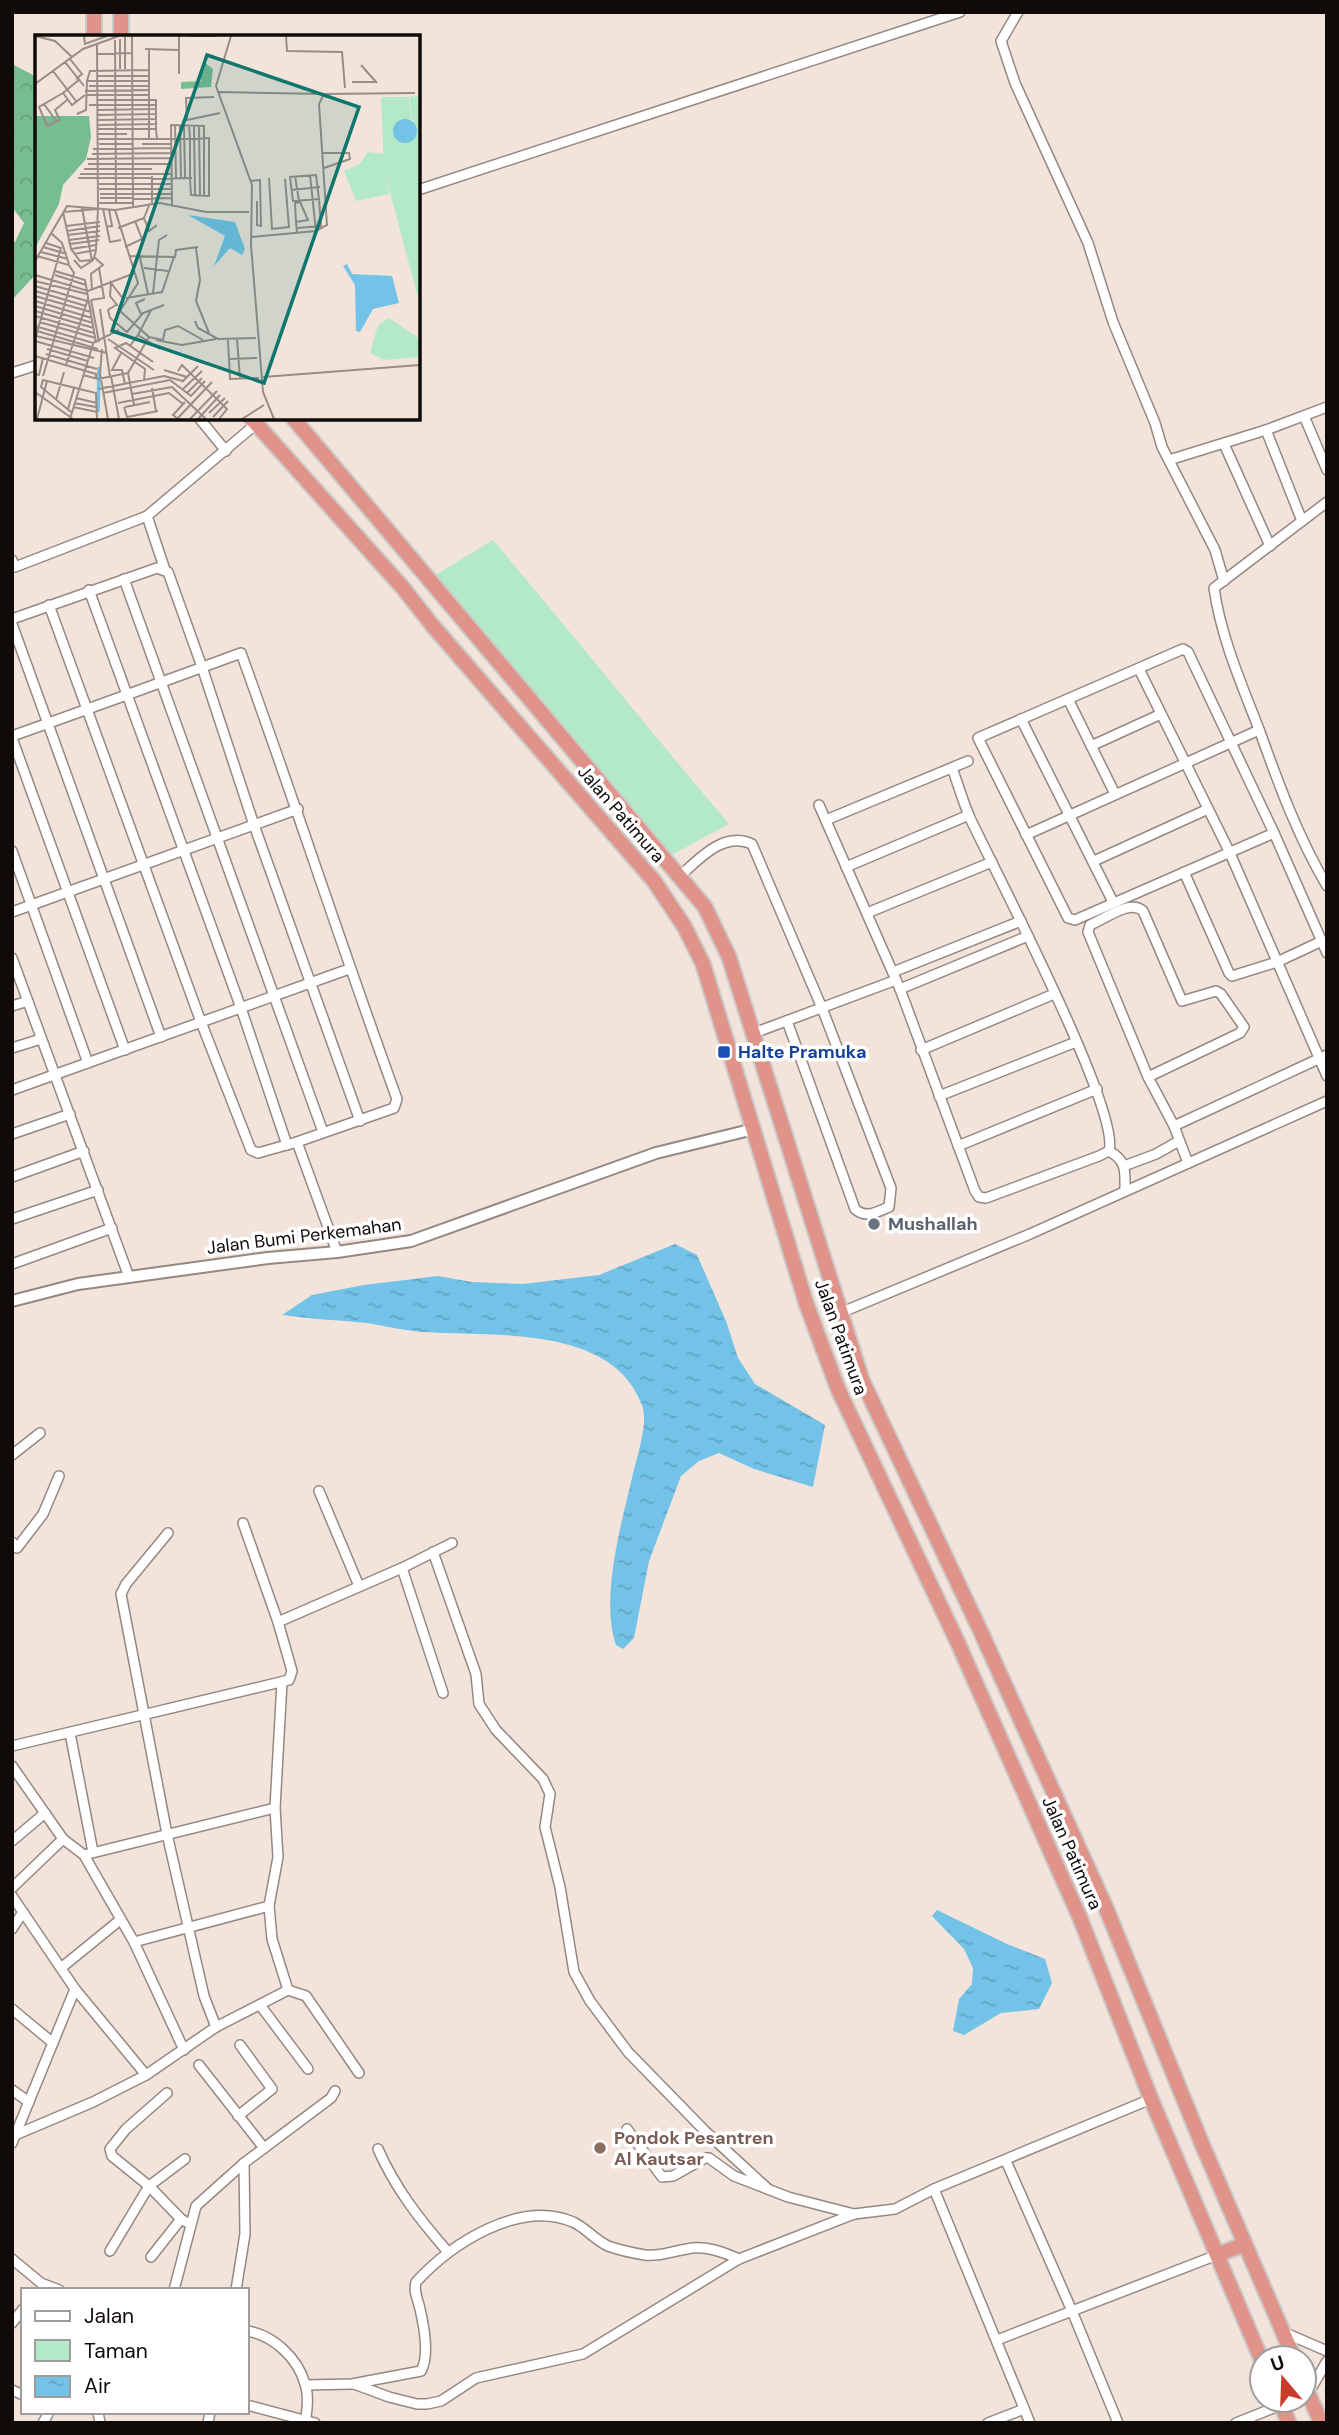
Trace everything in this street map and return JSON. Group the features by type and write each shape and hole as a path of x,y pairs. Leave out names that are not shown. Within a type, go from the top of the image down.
{"highway":[{"path":"94,12 94,35"},
{"path":"121,12 121,35"},
{"name":"Jalan Patimura","path":"295,420 705,907 729,957 862,1380 1106,1908 1244,2245 1288,2344"},
{"name":"Jalan Patimura","path":"254,421 403,588 654,881 684,926 703,964 806,1303 838,1389 957,1641 1080,1918 1151,2099 1255,2344"},
{"path":"531,740 549,724"},
{"path":"1217,2255 1244,2245"}],"street":[{"path":"420,189 960,12"},
{"path":"1018,12 1001,41 1015,83 1087,243 1113,322 1155,422 1161,447 1214,550 1224,581"},
{"path":"12,373 35,366"},
{"path":"1169,460 1266,430 1327,407"},
{"path":"1304,416 1327,470"},
{"path":"201,420 226,450"},
{"path":"13,565 147,516 226,450 254,421"},
{"path":"1266,430 1302,522"},
{"path":"1224,444 1270,546"},
{"path":"1327,502 1214,588 1221,624 1259,730 1305,848 1327,886"},
{"path":"147,516 360,1121"},
{"path":"12,618 157,568 165,569"},
{"path":"124,579 323,1132"},
{"path":"89,590 182,851 292,1143 337,1252"},
{"path":"49,604 87,709 143,865 201,1022 251,1150 258,1153 360,1121 389,1111 397,1102 349,969 298,809 241,653 162,682 126,695 87,709 48,723 12,737 125,1049"},
{"path":"12,624 161,1037"},
{"path":"1274,834 1229,851 1075,920 1068,918 978,737 1185,649 1231,741 1274,834 1327,953"},
{"path":"1139,669 1229,851 1323,1057 1327,1076"},
{"path":"1068,699 1115,794"},
{"path":"1091,746 1161,714"},
{"path":"1021,719 1113,902"},
{"path":"1026,835 1259,730"},
{"path":"826,820 968,761"},
{"path":"952,768 969,816 1021,921 1097,1089 1111,1139 1109,1151"},
{"path":"819,805 896,980 975,1191 982,1198 1109,1151"},
{"path":"12,912 298,809"},
{"path":"1094,861 1208,809"},
{"path":"846,867 969,816"},
{"path":"680,876 708,850 741,839 752,844 822,1008 891,1188 889,1207 868,1215 855,1209 787,1021"},
{"path":"12,851 88,1063"},
{"path":"867,913 992,862"},
{"path":"1184,872 1229,973 1235,975 1277,961 1322,941"},
{"path":"1148,1077 1240,1033 1244,1027 1216,991 1182,1001 1143,911 1131,906 1088,929 1148,1077 1174,1126 1188,1163"},
{"path":"896,980 1021,921"},
{"path":"754,1034 896,980 1028,936"},
{"path":"12,958 128,1277"},
{"path":"12,1090 349,969"},
{"path":"921,1050 1054,994"},
{"path":"12,1006 28,1001"},
{"path":"12,1048 41,1039"},
{"path":"939,1096 1076,1042"},
{"path":"1174,1126 1323,1057"},
{"path":"958,1146 1097,1089"},
{"path":"840,1313 968,1261 1327,1101"},
{"path":"12,1134 70,1114"},
{"name":"Jalan Bumi Perkemahan","path":"12,1301 78,1284 411,1241 656,1153 754,1129"},
{"path":"1124,1166 1156,1154 1179,1141"},
{"path":"12,1177 84,1151"},
{"path":"1109,1151 1119,1157 1124,1166 1125,1190"},
{"path":"12,1219 98,1191"},
{"path":"12,1264 112,1228"},
{"path":"12,1455 40,1433"},
{"path":"14,1549 43,1514 59,1476"},
{"path":"319,1491 359,1586"},
{"path":"12,1746 282,1682 292,1677 278,1622 243,1523"},
{"path":"168,1534 125,1584 121,1594 167,1834 204,1996 216,2027"},
{"path":"278,1622 452,1543"},
{"path":"433,1552 476,1674 479,1704 496,1730 543,1779 550,1794 545,1827 560,1887 574,1972 590,2001 628,2052 768,2189"},
{"path":"402,1568 443,1693"},
{"path":"282,1682 275,1808 278,1857 270,1906 272,1938 288,1990"},
{"path":"69,1733 88,1854 120,1920 134,1942 184,2050"},
{"path":"12,1766 63,1839 88,1854 275,1808"},
{"path":"12,1841 45,1813"},
{"path":"12,1888 63,1839"},
{"path":"12,1896 75,1989 146,2075"},
{"path":"134,1942 270,1906"},
{"path":"12,1929 23,1912"},
{"path":"61,1968 120,1920"},
{"path":"14,2139 75,1989"},
{"path":"14,2139 146,2075 216,2027 288,1990 306,1996 359,2073"},
{"path":"260,2005 309,2069"},
{"path":"12,2009 53,2043"},
{"path":"238,2116 272,2089 240,2045"},
{"path":"199,2065 264,2148"},
{"path":"12,2091 29,2102"},
{"path":"175,2288 196,2206 244,2163 331,2098 335,2091"},
{"path":"167,2093 126,2129 110,2149 112,2156 191,2225"},
{"path":"352,2384 416,2404 441,2401 476,2378 583,2354 739,2259 854,2214 895,2208 934,2189 1151,2099"},
{"path":"627,2129 662,2177 673,2176 706,2158 734,2176 788,2197 854,2214"},
{"path":"379,2148 391,2178 420,2221 448,2252"},
{"path":"110,2251 149,2186 185,2159"},
{"path":"1006,2161 1118,2423"},
{"path":"236,2288 245,2234 244,2163"},
{"path":"934,2189 1030,2423"},
{"path":"306,2385 352,2384 401,2376 422,2369 425,2337 414,2287 416,2282 448,2252 503,2222 534,2215 572,2221 608,2246 648,2256 690,2248 720,2251 739,2259"},
{"path":"151,2257 181,2219"},
{"path":"997,2340 1217,2255"},
{"path":"12,2259 39,2286"},
{"path":"248,2332 277,2343 297,2368 306,2385 309,2422 248,2405"},
{"path":"1283,2332 1327,2351"},
{"path":"988,2423 1024,2409"},
{"path":"1236,2423 1256,2414"}],"green space":[{"path":"12,64 35,76 35,275 12,300 12,242 15,242 24,223 12,207"},
{"path":"493,540 729,824 668,857 434,576"}],"water":[{"path":"675,1244 697,1255 726,1321 738,1358 755,1384 825,1425 813,1487 754,1469 719,1453 699,1461 681,1476 649,1561 634,1638 623,1649 616,1645 612,1627 611,1584 618,1539 644,1422 642,1405 627,1379 605,1360 578,1348 548,1340 417,1331 282,1315 312,1295 364,1285 438,1276 472,1282 523,1284 599,1275"},
{"path":"937,1910 1045,1959 1052,1983 1039,2009 1001,2013 964,2035 953,2031 959,1999 972,1984 973,1968 964,1949 932,1916"}],"place":[{"name":"Halte Pramuka","path":"724,1052"},
{"name":"Mushallah","path":"874,1224"},
{"name":"Pondok Pesantren Al Kautsar","path":"600,2148"}]}
